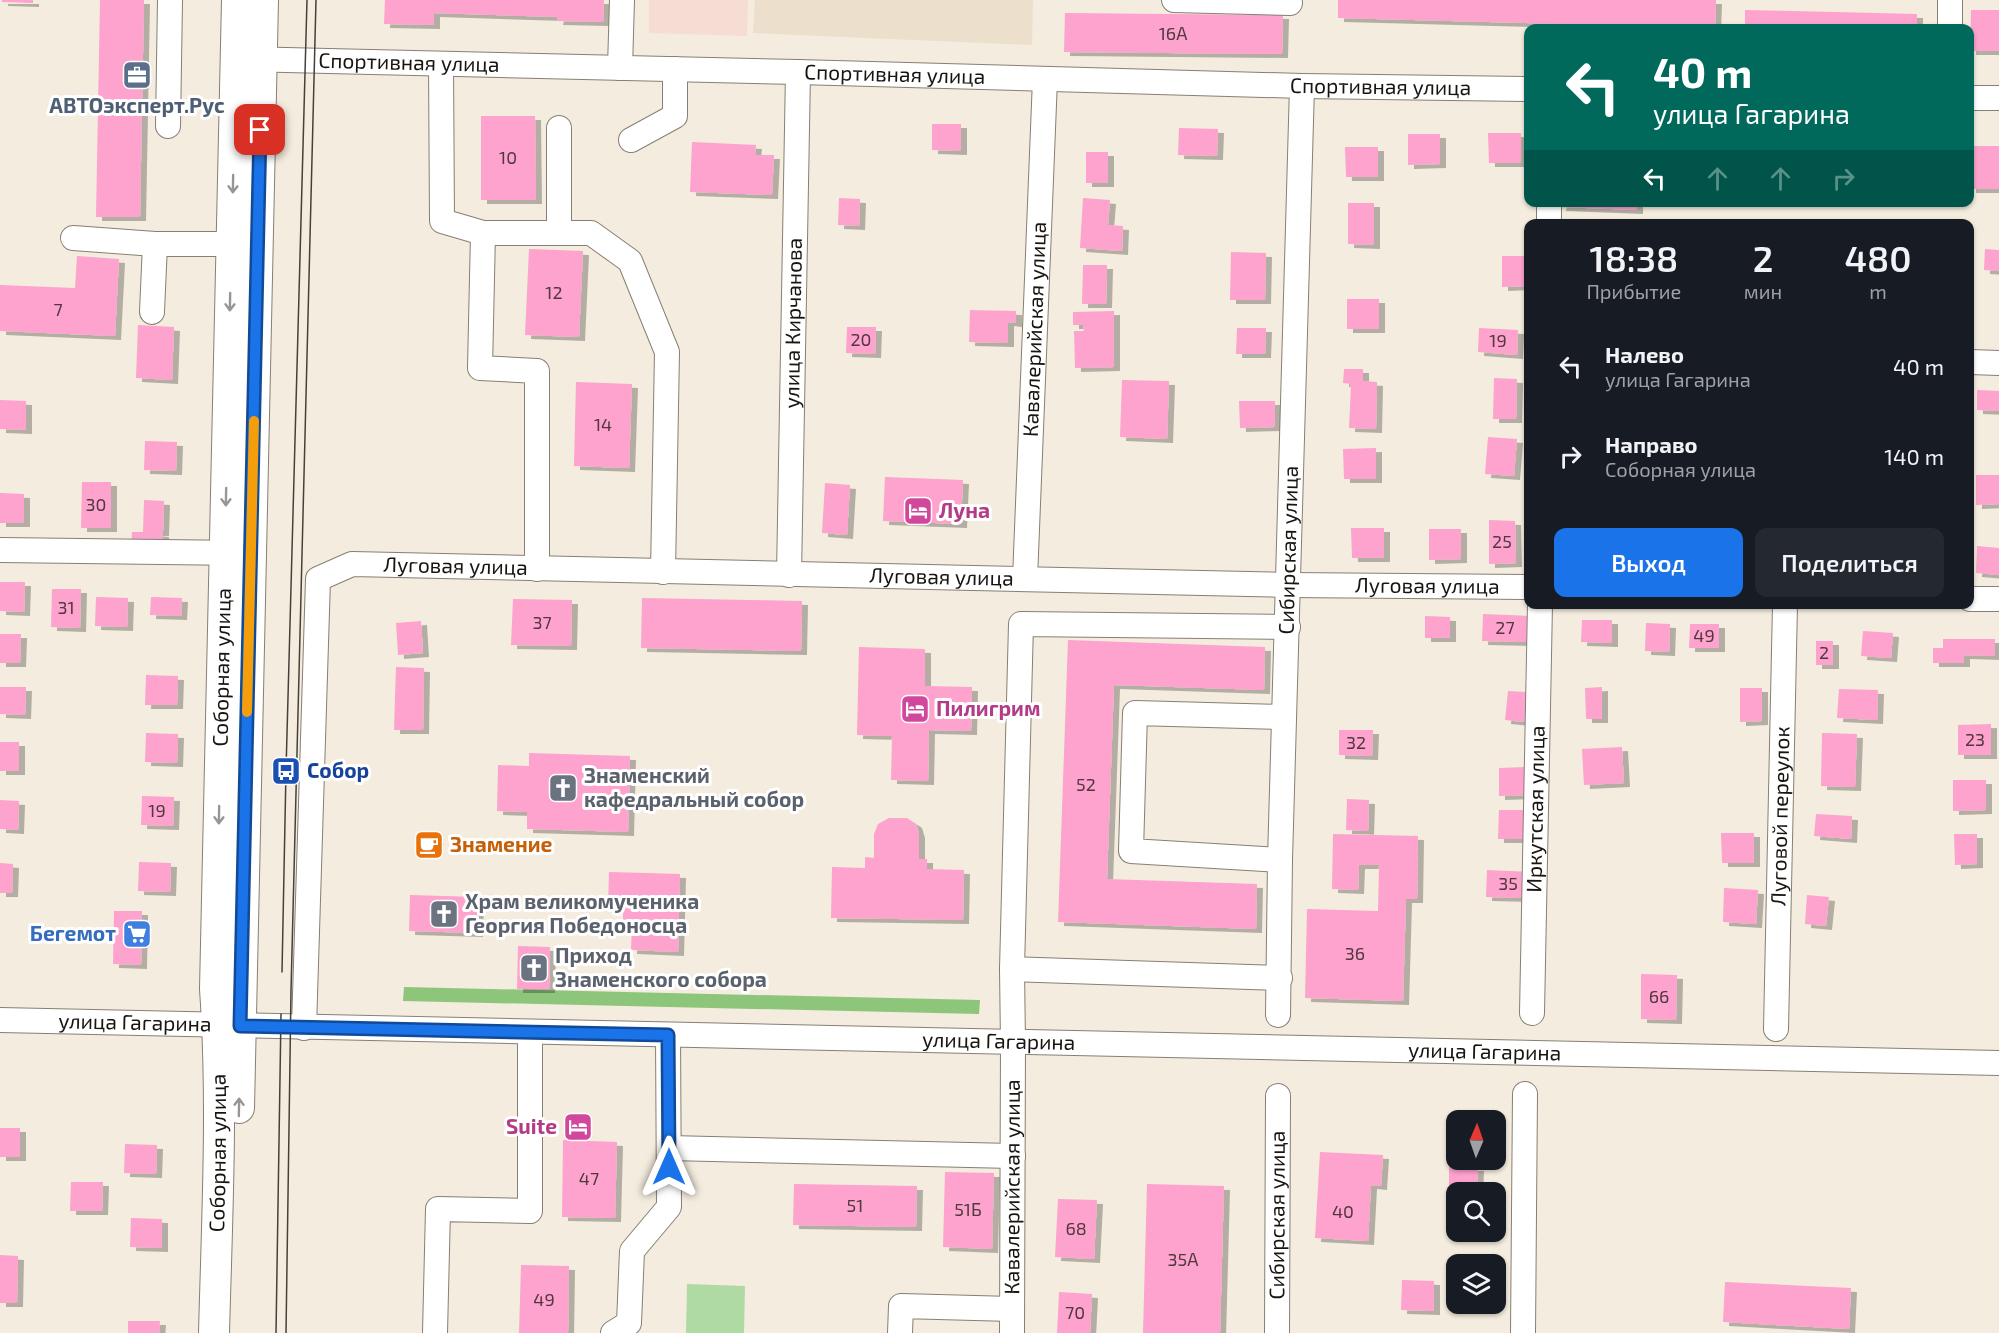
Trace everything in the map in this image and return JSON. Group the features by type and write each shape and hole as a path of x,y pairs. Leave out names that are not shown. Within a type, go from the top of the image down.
{"main road":[{"name":"Соборная улица","path":"233,1333 229,1026 249,59 237,0"},
{"name":"Соборная улица","path":"238,553 231,244 249,59 263,0"},
{"name":"Соборная улица","path":"214,1333 218,1191 229,1026"}],"street":[{"path":"168,126 170,0"},
{"path":"620,68 622,0"},
{"path":"1174,0 1290,3"},
{"path":"1950,0 1950,24"},
{"name":"Спортивная улица","path":"249,59 1046,80 1524,89"},
{"path":"441,64 442,220 483,233 591,233 630,261 667,352 663,572"},
{"path":"631,140 675,116 675,69"},
{"name":"улица Кирчанова","path":"789,575 798,72"},
{"name":"Кавалерийская улица","path":"1025,579 1046,80"},
{"name":"Сибирская улица","path":"1278,1014 1280,860 1302,86"},
{"path":"1974,98 1999,98"},
{"path":"559,128 559,233"},
{"path":"483,233 480,368 537,371 537,569"},
{"path":"73,238 155,244 231,244"},
{"path":"152,312 155,244"},
{"path":"1974,362 1999,363"},
{"path":"0,550 238,553"},
{"name":"Луговая улица","path":"304,1028 318,579 352,564 1289,585 1524,587"},
{"path":"1974,599 1999,599"},
{"name":"Иркутская улица","path":"1532,1013 1540,609"},
{"name":"Луговой переулок","path":"1776,1029 1785,609"},
{"name":"Кавалерийская улица","path":"1012,1321 1012,969 1022,624 1288,627"},
{"path":"1280,860 1131,851 1135,712 1284,717"},
{"path":"1012,969 1280,978"},
{"name":"улица Гагарина","path":"0,1020 1999,1064"},
{"path":"435,1333 438,1209 530,1211 531,1032"},
{"path":"613,1333 629,1323 632,1251 669,1207 668,1035"},
{"path":"1523,1333 1525,1094"},
{"name":"Сибирская улица","path":"1276,1333 1278,1096"},
{"path":"669,1148 1013,1156"},
{"path":"900,1333 901,1306 1012,1321"}],"shaded area":[{"path":"649,0 748,0 747,36 649,33"},
{"path":"755,0 1033,0 1032,45 753,33"}],"green space":[{"path":"404,987 980,1000 979,1014 403,1001"},
{"path":"687,1284 745,1286 744,1333 686,1333"}],"building":[{"path":"2,0 33,0 33,3 2,2"},
{"path":"100,0 144,0 140,217 96,217"},
{"path":"385,0 604,0 603,22 557,21 558,17 434,13 434,25 384,24"},
{"path":"1338,0 1716,0 1715,24 1564,24 1338,18"},
{"path":"1745,10 1917,14 1917,24 1745,24"},
{"path":"1971,10 1999,10 1999,51 1974,51 1974,24 1971,24"},
{"path":"1065,13 1283,15 1282,54 1064,52"},
{"path":"481,116 535,116 536,200 481,200"},
{"path":"932,124 961,124 961,151 932,150"},
{"path":"1179,128 1218,129 1217,156 1178,155"},
{"path":"1488,133 1521,133 1521,163 1489,163"},
{"path":"1408,134 1440,134 1440,164 1408,165"},
{"path":"692,142 756,145 755,155 774,155 772,195 690,192"},
{"path":"1974,146 1999,146 1999,189 1974,189"},
{"path":"1345,147 1378,147 1378,177 1346,177"},
{"path":"1086,152 1108,152 1108,183 1086,183"},
{"path":"839,198 860,199 859,226 838,225"},
{"path":"1083,198 1110,200 1108,225 1123,226 1122,251 1080,248"},
{"path":"1348,203 1374,203 1374,245 1348,244"},
{"path":"1560,207 1637,207 1637,210"},
{"path":"529,249 583,251 579,337 525,335"},
{"path":"1985,249 1999,250 1999,271 1984,270"},
{"path":"1231,252 1266,253 1265,300 1230,300"},
{"path":"77,256 119,259 115,336 0,331 0,285 75,288"},
{"path":"1502,256 1524,256 1524,286 1502,287"},
{"path":"1083,265 1107,265 1106,304 1082,304"},
{"path":"1347,299 1379,299 1379,329 1347,329"},
{"path":"970,310 1016,311 1016,323 1008,322 1008,343 969,342"},
{"path":"1114,311 1114,367 1075,368 1074,331 1084,331 1083,325 1073,325 1073,312"},
{"path":"138,325 174,327 172,380 136,378"},
{"path":"847,327 876,327 875,354 846,353"},
{"path":"1237,328 1266,328 1265,354 1236,354"},
{"path":"1479,328 1518,330 1517,355 1478,352"},
{"path":"1344,369 1363,369 1363,381 1377,382 1376,429 1349,428 1351,384 1343,383"},
{"path":"1494,378 1517,379 1516,419 1493,419"},
{"path":"1122,380 1169,381 1167,439 1120,437"},
{"path":"576,382 632,384 629,468 574,466"},
{"path":"1977,390 1999,391 1999,411 1977,410"},
{"path":"0,400 26,401 26,430 0,429"},
{"path":"1239,401 1275,401 1275,427 1240,428"},
{"path":"1488,437 1517,439 1514,476 1485,474"},
{"path":"145,441 177,442 176,471 144,470"},
{"path":"1376,448 1376,479 1344,479 1343,449"},
{"path":"1976,475 1999,475 1999,504 1976,505"},
{"path":"885,477 963,480 961,524 883,521"},
{"path":"82,482 111,482 111,528 81,528"},
{"path":"825,483 850,485 847,535 822,533"},
{"path":"0,493 24,494 24,523 0,523"},
{"path":"144,500 164,501 163,532 151,533 163,533 163,547 131,545 132,532 143,532"},
{"path":"1489,520 1515,521 1516,563 1489,564"},
{"path":"1351,528 1384,528 1384,558 1352,558"},
{"path":"1429,529 1461,529 1461,559 1429,560"},
{"path":"1977,546 1999,548 1999,575 1976,573"},
{"path":"0,582 25,582 24,612 0,611"},
{"path":"52,589 81,589 80,628 51,627"},
{"path":"96,597 128,598 127,627 95,626"},
{"path":"151,597 182,598 181,616 150,615"},
{"path":"642,598 802,601 801,651 641,648"},
{"path":"513,599 572,600 571,646 511,645"},
{"path":"1483,614 1529,616 1528,642 1482,641"},
{"path":"1425,616 1450,617 1450,638 1425,638"},
{"path":"1582,620 1612,620 1612,643 1581,642"},
{"path":"421,621 423,653 398,655 396,623"},
{"path":"1646,623 1670,624 1669,652 1645,651"},
{"path":"1690,624 1719,624 1719,648 1689,648"},
{"path":"1863,631 1893,633 1891,658 1861,656"},
{"path":"0,634 21,634 20,663 0,663"},
{"path":"1943,639 1995,639 1995,656 1964,655 1964,663 1933,663 1933,648 1943,648"},
{"path":"1068,640 1265,647 1264,690 1114,685 1107,879 1257,884 1256,929 1058,922"},
{"path":"1816,641 1833,641 1833,665 1816,665"},
{"name":"Пилигрим","path":"859,647 925,649 925,686 972,687 971,731 929,730 928,781 891,780 892,736 857,735"},
{"path":"396,667 424,668 423,730 394,730"},
{"path":"146,675 178,676 177,705 145,705"},
{"path":"0,687 26,687 25,715 0,714"},
{"path":"1602,687 1602,719 1586,719 1585,688"},
{"path":"1740,688 1762,688 1762,721 1740,722"},
{"path":"1839,689 1878,690 1877,720 1837,718"},
{"path":"1508,691 1527,692 1524,722 1505,720"},
{"path":"1991,724 1991,755 1958,755 1958,725"},
{"path":"1339,730 1373,730 1372,756 1339,755"},
{"path":"146,733 178,734 177,763 145,762"},
{"path":"1822,733 1857,734 1855,787 1821,786"},
{"path":"0,742 19,742 19,771 0,771"},
{"path":"1622,747 1624,783 1584,785 1582,749"},
{"name":"Знаменский кафедральный собор","path":"529,753 630,756 628,832 527,829 527,812 497,811 498,765 529,766"},
{"path":"1528,767 1529,795 1499,796 1499,768"},
{"path":"1953,780 1986,780 1986,810 1953,811"},
{"path":"142,796 174,797 173,826 141,825"},
{"path":"1347,799 1369,800 1368,831 1346,830"},
{"path":"0,800 19,801 18,830 0,829"},
{"path":"1499,810 1527,810 1526,839 1498,839"},
{"path":"1816,814 1852,816 1851,839 1814,836"},
{"path":"889,818 907,818 916,824 919,834 919,859 927,859 927,869 964,870 963,920 831,918 832,867 865,868 865,857 874,858 874,834 878,824"},
{"path":"1721,833 1754,833 1754,863 1722,863"},
{"name":"Знамение","path":"427,834 438,840 430,855 419,849"},
{"path":"1333,834 1418,836 1417,899 1406,899 1403,1001 1305,998 1307,909 1378,911 1379,865 1359,865 1358,890 1332,889"},
{"path":"1954,834 1977,834 1977,864 1955,865"},
{"path":"139,862 171,863 170,892 138,891"},
{"path":"0,863 13,864 12,893 0,893"},
{"path":"1487,870 1529,872 1528,898 1486,897"},
{"path":"609,872 680,874 678,952 631,950 632,921 623,921 623,910 608,909"},
{"path":"1724,888 1758,890 1756,924 1723,922"},
{"name":"Храм великомученика Георгия Победоносца","path":"410,895 478,897 477,933 409,931"},
{"path":"1807,895 1829,897 1826,926 1805,924"},
{"path":"114,911 142,911 141,965 113,964"},
{"name":"Приход Знаменского собора","path":"518,946 550,947 549,989 517,989"},
{"path":"1641,974 1677,975 1676,1020 1641,1019"},
{"path":"0,1128 20,1128 20,1157 0,1157"},
{"path":"563,1140 617,1142 615,1218 562,1217"},
{"path":"125,1144 157,1145 156,1174 124,1173"},
{"path":"1320,1152 1383,1155 1381,1186 1371,1185 1368,1241 1315,1238"},
{"path":"1449,1170 1478,1170 1477,1182 1449,1182"},
{"path":"945,1172 994,1173 992,1249 943,1247"},
{"path":"71,1182 103,1182 102,1211 70,1211"},
{"path":"794,1184 917,1186 916,1227 793,1225"},
{"path":"1147,1184 1224,1186 1220,1333 1143,1333"},
{"path":"1058,1199 1097,1200 1094,1259 1055,1257"},
{"path":"131,1218 162,1219 162,1248 130,1247"},
{"path":"0,1255 18,1256 17,1303 0,1303"},
{"path":"521,1265 569,1266 568,1333 519,1333"},
{"path":"1402,1280 1434,1281 1434,1311 1401,1310"},
{"path":"1725,1282 1851,1288 1849,1329 1723,1322"},
{"path":"1059,1292 1092,1294 1090,1333 1057,1333"},
{"path":"128,1321 160,1321 159,1333 128,1333"}],"tram line":[{"path":"282,972 307,0"},
{"path":"286,1333 291,991 316,0"},
{"path":"276,1333 281,1014"}],"slow traffic":[{"path":"247,712 254,421"}],"place":[{"name":"АВТОэксперт.Рус","path":"137,75"},
{"name":"Луна","path":"918,511"},
{"name":"Пилигрим","path":"915,709"},
{"name":"Собор","path":"286,771"},
{"name":"Знаменский кафедральный собор","path":"563,788"},
{"name":"Знамение","path":"429,845"},
{"name":"Храм великомученика Георгия Победоносца","path":"444,914"},
{"name":"Бегемот","path":"137,934"},
{"name":"Приход Знаменского собора","path":"534,968"},
{"name":"Suite","path":"578,1127"}],"route":[{"path":"260,130 240,1026 668,1035 669,1167"}]}
